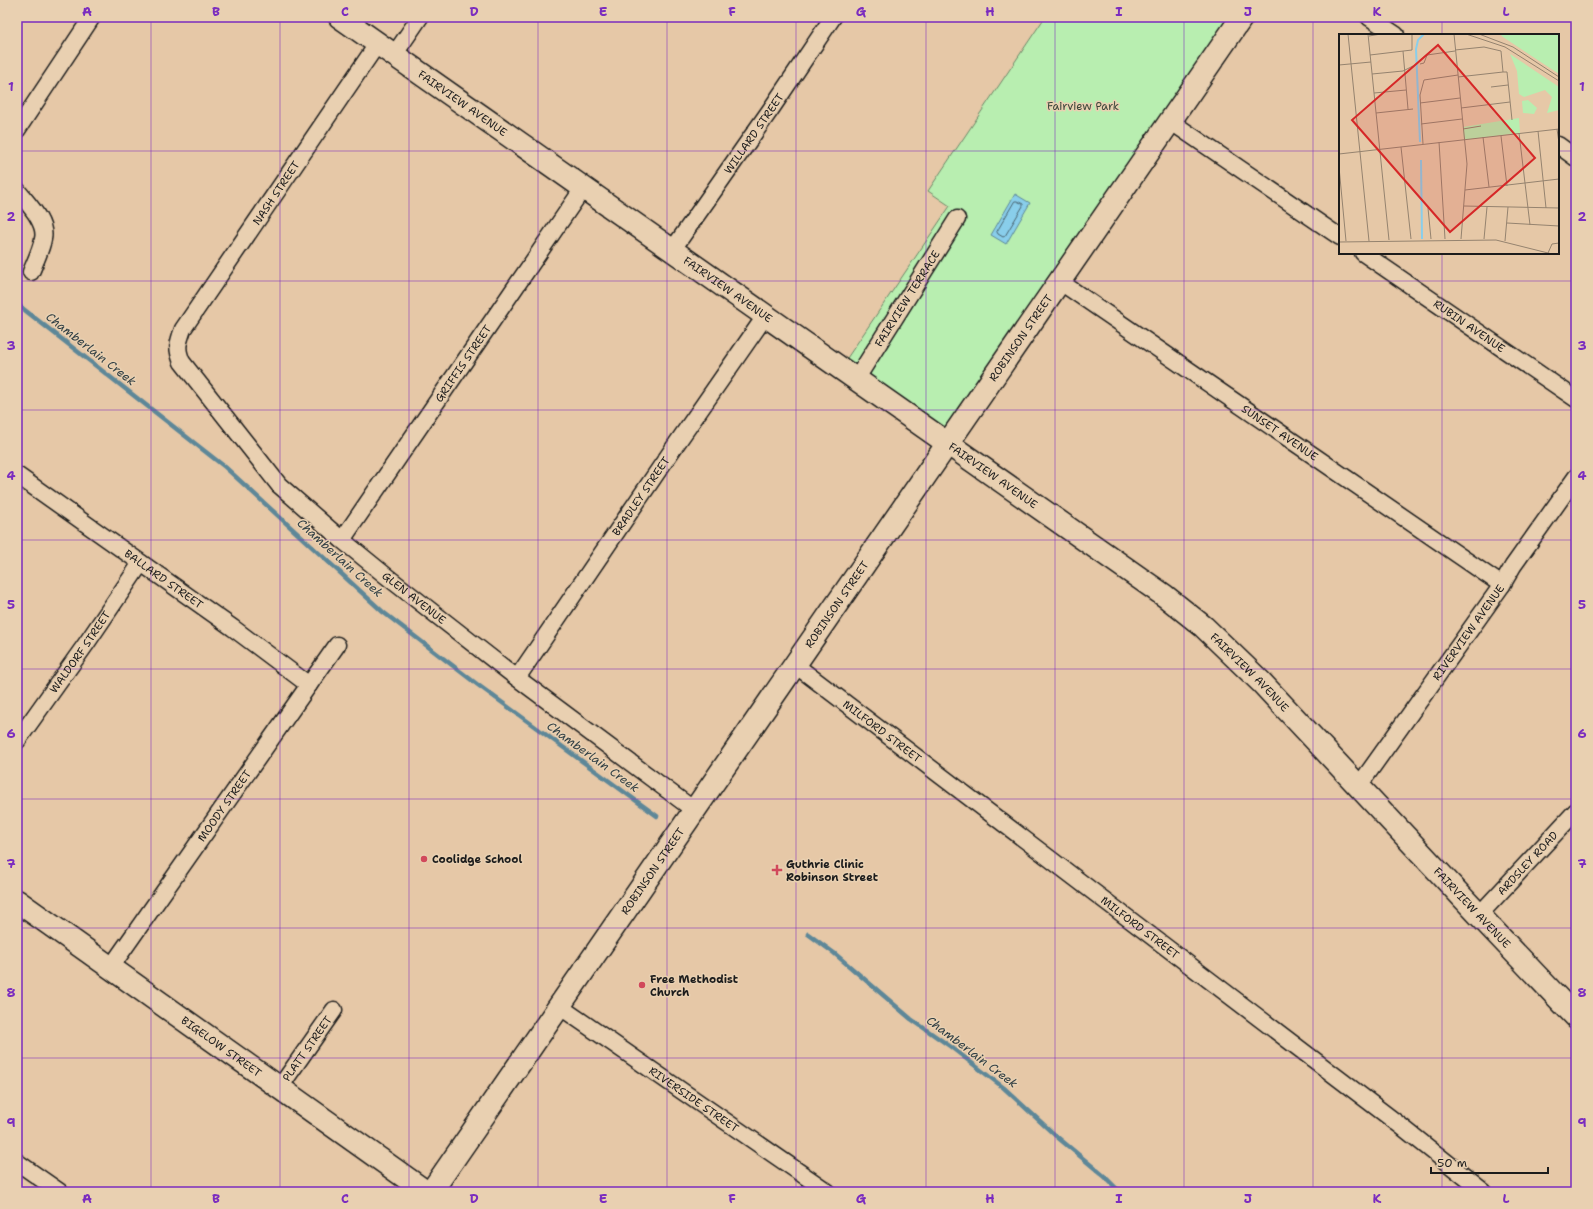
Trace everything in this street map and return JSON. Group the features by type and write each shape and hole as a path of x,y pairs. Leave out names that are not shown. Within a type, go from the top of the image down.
{"street":[{"path":"17,130 92,17"},
{"name":"FAIRVIEW AVENUE","path":"340,17 857,378 1165,596 1204,627 1261,682 1358,787 1576,1017"},
{"name":"NASH STREET","path":"178,344 183,329 386,49 420,17"},
{"name":"WILLARD STREET","path":"673,249 833,17"},
{"name":"ROBINSON STREET","path":"431,1192 947,442 1242,17"},
{"path":"1369,17 1394,34"},
{"path":"1170,121 1339,236"},
{"path":"1559,146 1576,158"},
{"name":"GRIFFIS STREET","path":"342,540 584,187"},
{"path":"17,190 32,207 44,229 43,239 31,272"},
{"name":"FAIRVIEW TERRACE","path":"857,378 957,219"},
{"name":"RUBIN AVENUE","path":"1364,254 1576,399"},
{"name":"SUNSET AVENUE","path":"1059,281 1502,585"},
{"name":"BRADLEY STREET","path":"517,678 766,315"},
{"name":"GLEN AVENUE","path":"178,344 178,353 182,362 279,485 342,540 517,678 694,810"},
{"name":"BALLARD STREET","path":"17,475 233,628 308,685"},
{"name":"RIVERVIEW AVENUE","path":"1358,787 1502,585 1513,566 1576,477"},
{"name":"WALDORF STREET","path":"17,741 141,563"},
{"name":"MOODY STREET","path":"111,967 337,645"},
{"name":"MILFORD STREET","path":"794,664 1395,1121 1484,1192"},
{"name":"ARDSLEY ROAD","path":"1479,915 1576,811"},
{"name":"BIGELOW STREET","path":"17,901 426,1192"},
{"name":"RIVERSIDE STREET","path":"559,1006 828,1192"},
{"name":"PLATT STREET","path":"280,1087 334,1010"},
{"path":"17,1162 60,1192"}],"green space":[{"name":"Fairview Park","path":"1045,17 1242,17 947,443 841,367 950,206 928,191"}],"water":[{"path":"1015,194 1030,203 1006,244 991,235"}],"waterway":[{"name":"Chamberlain Creek","path":"17,304 225,467 383,612 478,685 657,816"},
{"name":"Chamberlain Creek","path":"808,934 834,953 911,1019 951,1047 1004,1088 1056,1136 1104,1176 1120,1192"}],"place":[{"name":"Coolidge School","path":"424,859"},
{"name":"Guthrie Clinic Robinson Street","path":"777,870"},
{"name":"Free Methodist Church","path":"642,985"}]}
